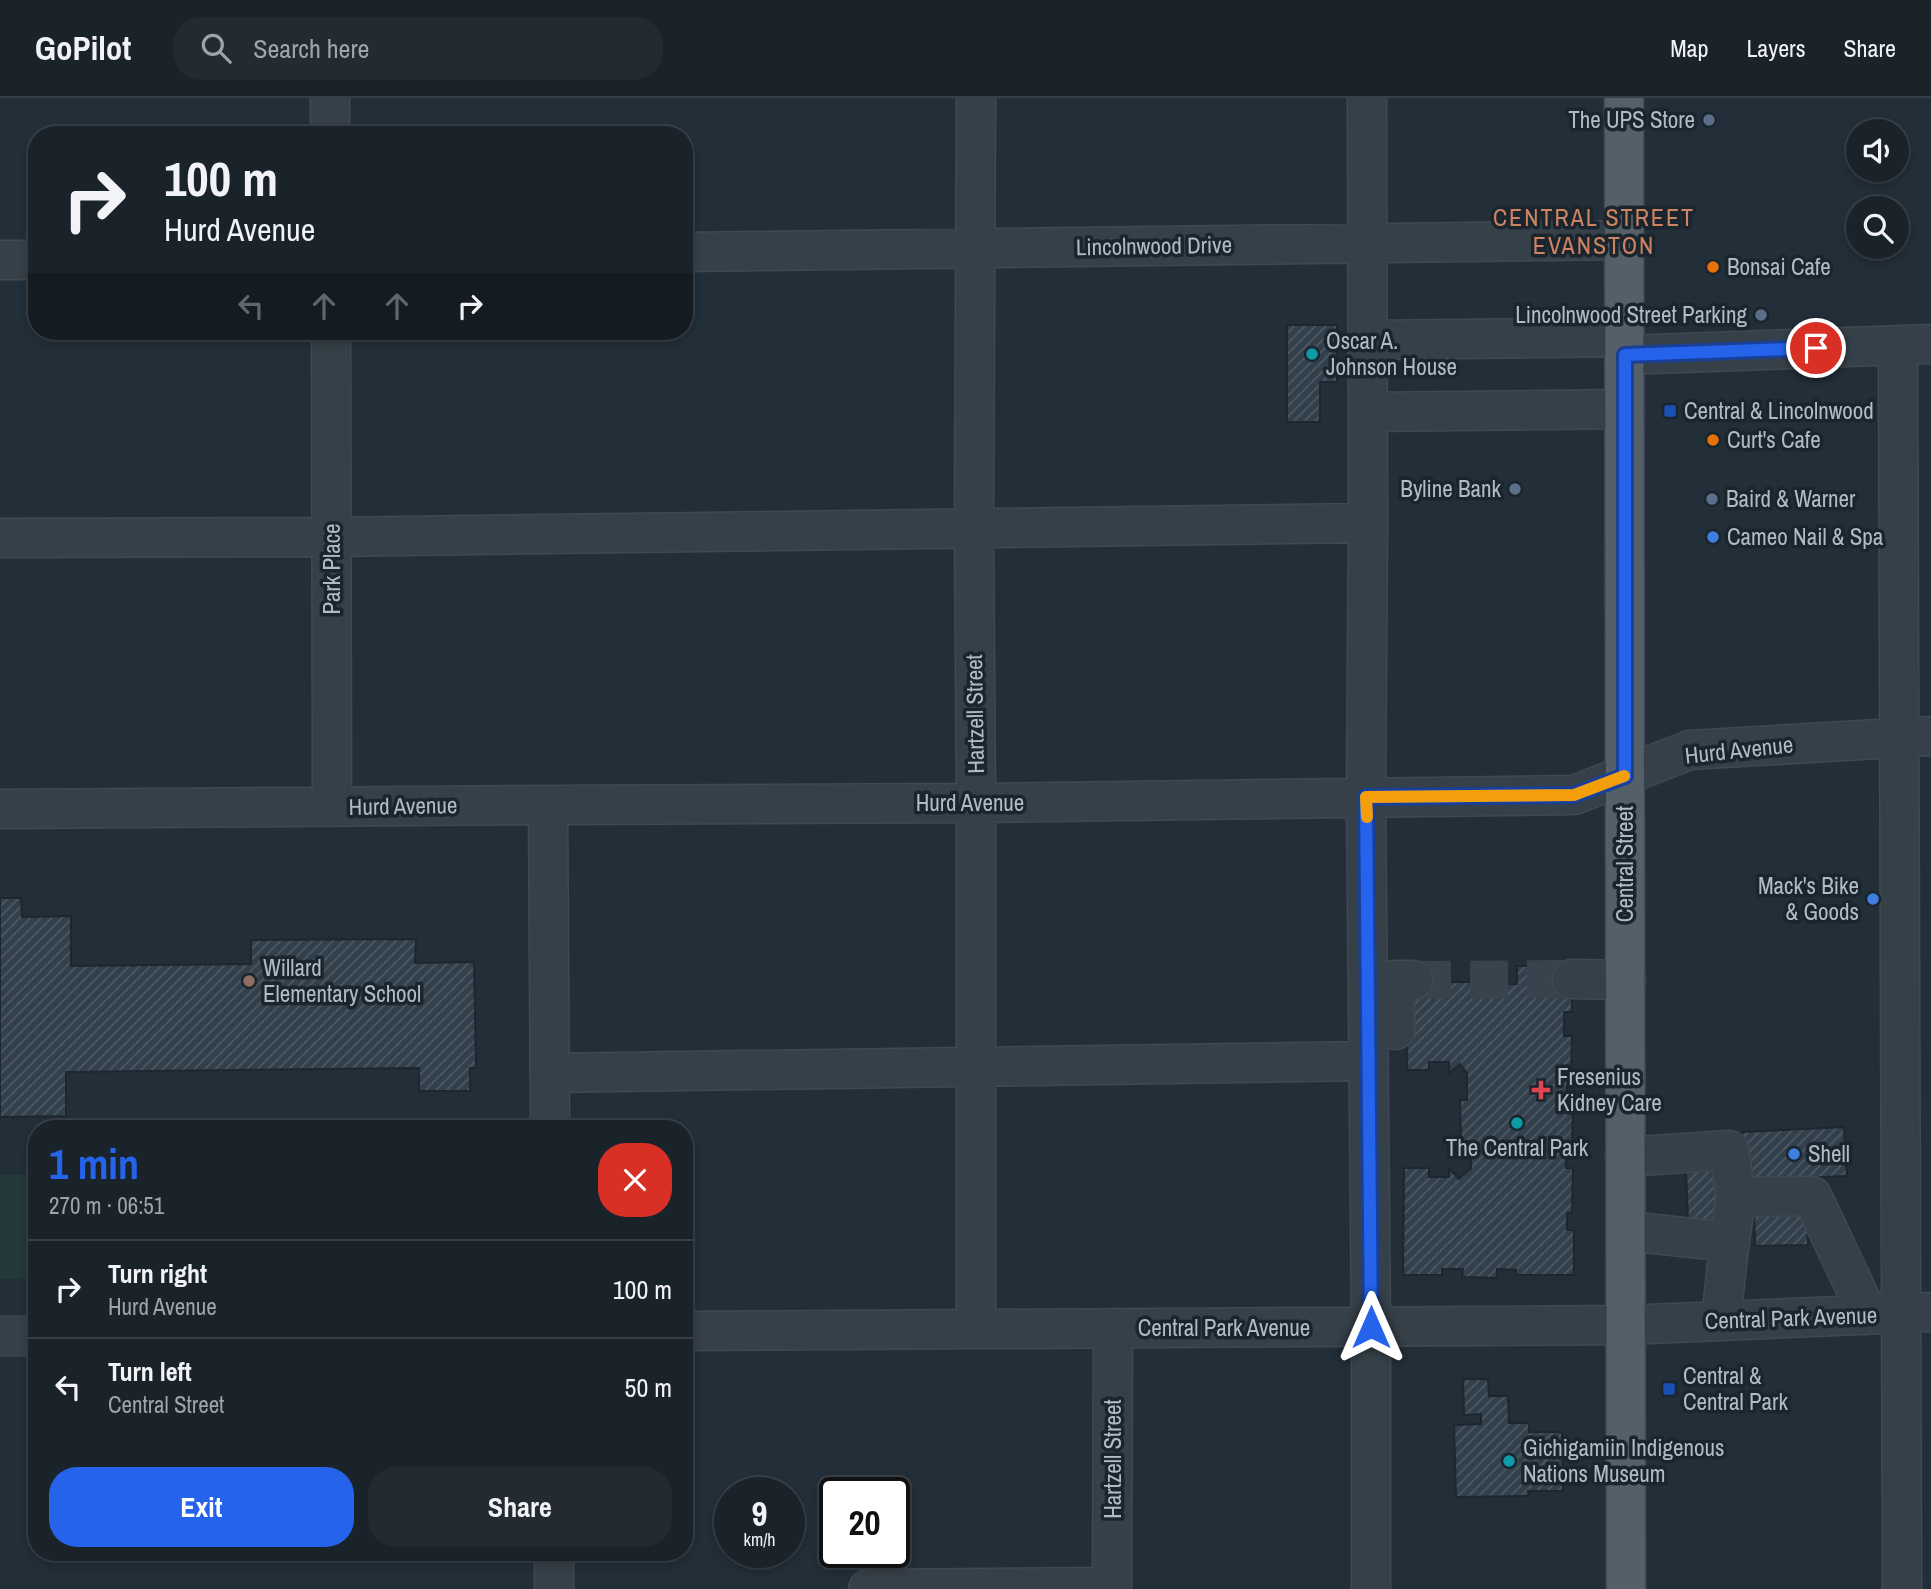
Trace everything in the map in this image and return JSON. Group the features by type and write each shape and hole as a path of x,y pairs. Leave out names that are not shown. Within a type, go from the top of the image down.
{"main road":[{"name":"Central Street","path":"1623,98 1626,1589"}],"street":[{"path":"330,98 330,126"},
{"name":"Hartzell Street","path":"976,98 976,1329"},
{"path":"1367,98 1366,797 1369,1062 1385,1326"},
{"name":"Lincolnwood Drive","path":"693,252 1625,240"},
{"path":"0,260 28,260"},
{"name":"Park Place","path":"331,340 332,807"},
{"path":"1368,340 1625,346 1915,344 1915,1026 1900,1313 1902,1589"},
{"path":"1368,412 1625,409"},
{"path":"0,538 332,537 1368,523"},
{"name":"Hurd Avenue","path":"0,810 976,803 1574,795 1690,750 1915,736"},
{"path":"548,805 550,1120"},
{"path":"1572,979 1626,980"},
{"path":"1371,1589 1385,1326 1394,980 1413,980"},
{"path":"550,1073 1369,1062"},
{"path":"1625,1157 1729,1150 1736,1197 1721,1321"},
{"path":"1736,1197 1812,1196 1900,1313"},
{"path":"1626,1231 1730,1242"},
{"name":"Central Park Avenue","path":"693,1331 1626,1325 1900,1313"},
{"name":"Hartzell Street","path":"1112,1588 1113,1328"},
{"path":"0,1336 28,1336"},
{"path":"554,1561 554,1589"},
{"path":"868,1589 1112,1588"}],"green space":[{"path":"0,1175 28,1175 28,1278 0,1279"}],"building":[{"name":"Oscar A. Johnson House","path":"1287,325 1337,325 1337,382 1320,382 1320,422 1287,422"},
{"path":"0,898 21,898 22,917 71,916 71,966 251,964 251,940 416,939 415,963 474,962 476,1068 470,1068 470,1091 419,1091 419,1068 66,1072 66,1116 0,1117"},
{"name":"The Central Park","path":"1517,966 1572,966 1572,1012 1564,1012 1564,1036 1572,1036 1571,1086 1567,1086 1567,1105 1573,1105 1572,1150 1566,1149 1566,1168 1573,1168 1572,1213 1567,1213 1567,1230 1574,1230 1574,1275 1516,1275 1516,1270 1497,1269 1497,1278 1462,1277 1463,1269 1442,1269 1442,1275 1403,1275 1404,1168 1429,1168 1429,1177 1449,1177 1449,1168 1459,1179 1471,1168 1471,1141 1461,1141 1460,1100 1467,1100 1467,1073 1460,1064 1449,1073 1449,1062 1429,1062 1429,1070 1407,1070 1406,967 1447,967 1447,982 1471,982 1471,968 1490,968 1490,984 1517,984"},
{"name":"Shell","path":"1844,1127 1847,1176 1744,1180 1742,1132"},
{"path":"1727,1170 1728,1222 1688,1223 1686,1171"},
{"path":"1807,1206 1808,1245 1755,1246 1754,1207"},
{"name":"Gichigamiin Indigenous Nations Museum","path":"1463,1379 1488,1379 1489,1396 1508,1396 1509,1423 1529,1423 1529,1432 1562,1432 1563,1491 1528,1491 1529,1496 1456,1497 1454,1425 1481,1424 1481,1414 1464,1415"}],"tunnel":[{"path":"1413,980 1572,979"}],"slow traffic":[{"path":"1367,817 1366,797 1574,795 1624,776"}],"place":[{"name":"The UPS Store","path":"1709,120"},
{"name":"Bonsai Cafe","path":"1713,267"},
{"name":"Lincolnwood Street Parking","path":"1761,315"},
{"name":"Oscar A. Johnson House","path":"1312,354"},
{"name":"Central & Lincolnwood","path":"1670,411"},
{"name":"Curt's Cafe","path":"1713,440"},
{"name":"Byline Bank","path":"1515,489"},
{"name":"Baird & Warner","path":"1712,499"},
{"name":"Cameo Nail & Spa","path":"1713,537"},
{"name":"Mack's Bike & Goods","path":"1873,899"},
{"name":"Willard Elementary School","path":"249,981"},
{"name":"Fresenius Kidney Care","path":"1541,1090"},
{"name":"The Central Park","path":"1517,1123"},
{"name":"Shell","path":"1794,1154"},
{"name":"Central & Central Park","path":"1669,1389"},
{"name":"Gichigamiin Indigenous Nations Museum","path":"1509,1461"}],"district":[{"name":"CENTRAL STREET EVANSTON","path":"1594,232"}],"route":[{"path":"1371,1327 1366,797 1574,795 1625,776 1625,355 1816,348"}]}
